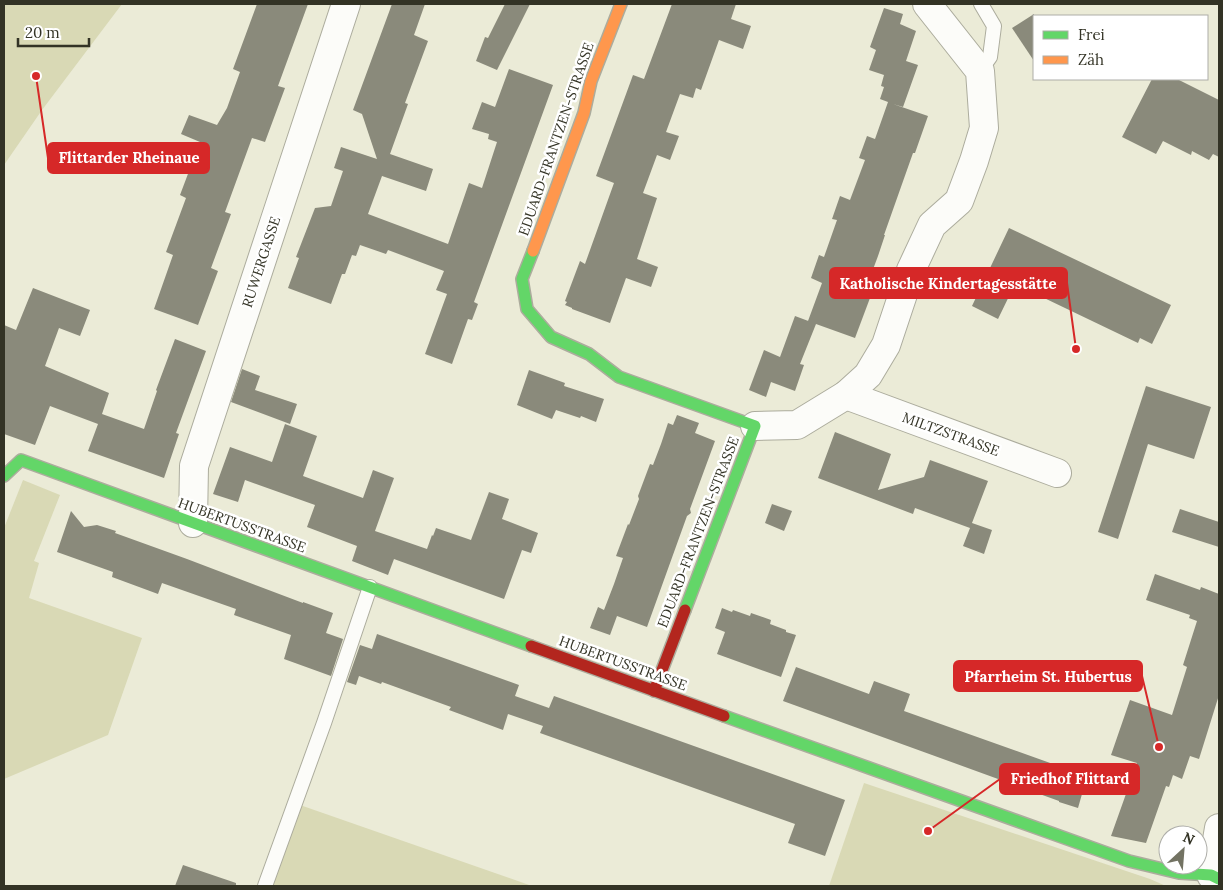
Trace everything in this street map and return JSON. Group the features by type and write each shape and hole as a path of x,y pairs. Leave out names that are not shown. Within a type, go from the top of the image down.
{"street":[{"name":"RUWERGASSE","path":"192,523 194,466 346,4"},
{"name":"EDUARD-FRANTZEN-STRASSE","path":"621,4 591,81 584,112 522,279 527,309 550,337 589,354 619,377 755,426 654,691"},
{"path":"755,426 797,425 846,395 868,375 886,345 911,270 932,226 959,201 974,162 984,128 980,71 927,4"},
{"name":"MILTZSTRASSE","path":"846,395 1056,472"},
{"name":"HUBERTUSSTRASSE","path":"4,476 21,460 654,691 1129,861 1179,873 1215,877"},
{"path":"1215,877 1219,828"}],"lane":[{"path":"980,71 990,57 994,26 981,4"},
{"path":"265,886 324,723 370,587"}],"green space":[{"path":"4,4 122,4 42,110 4,165"},
{"path":"23,480 60,495 34,561 39,563 29,598 142,638 108,735 4,779 4,528"},
{"path":"864,783 1150,879 1166,886 829,886"},
{"path":"300,805 532,886 270,886"}],"building":[{"path":"257,4 308,4 278,86 285,88 265,142 252,138 225,212 231,214 211,268 218,271 198,325 154,309 173,255 166,252 186,198 180,195 200,142 181,134 189,115 217,125 227,108 240,72 233,69"},
{"path":"392,4 425,4 414,35 428,41 405,103 408,104 390,154 433,169 426,191 382,176 368,214 448,244 469,183 482,188 497,142 488,139 489,134 472,129 482,102 495,107 509,69 553,85 474,302 478,304 472,320 468,319 452,364 425,354 447,294 436,290 444,271 388,250 386,254 360,245 356,256 352,255 345,274 342,274 331,304 288,288 299,258 296,257 315,208 331,206 343,171 334,168 341,147 377,159 362,114 353,110"},
{"path":"505,4 530,4 497,70 476,61 485,37 488,38"},
{"path":"672,4 736,4 731,19 751,26 743,49 719,40 701,90 696,88 693,98 680,94 666,132 679,136 670,160 657,155 643,193 657,198 637,259 658,267 651,287 626,278 610,323 572,309 565,305 567,302 565,301 580,261 585,264 614,183 596,176 633,75 644,79"},
{"path":"884,8 903,14 900,24 916,31 906,61 918,65 903,107 893,104 928,116 915,153 913,153 863,296 870,298 855,338 816,324 800,364 804,365 795,391 771,382 766,397 749,390 764,350 780,357 795,316 808,321 822,283 811,278 819,255 824,257 837,220 832,219 840,196 850,200 865,160 859,158 867,136 875,139 888,102 880,99 884,87 881,86 884,75 869,70 876,50 870,47"},
{"path":"1034,14 1033,60 1012,28"},
{"path":"1151,80 1179,80 1219,100 1219,157 1213,154 1209,160 1192,151 1191,155 1163,141 1156,154 1122,137"},
{"path":"1009,228 1171,305 1152,344 1140,338 1138,343 1015,284 998,319 972,306"},
{"path":"33,288 90,310 80,336 59,328 45,366 109,393 102,414 144,429 175,339 206,351 176,433 179,434 164,478 88,451 98,424 50,406 35,445 4,434 4,325 16,330"},
{"path":"242,369 260,376 255,390 297,404 290,424 231,402"},
{"path":"529,370 565,383 564,386 604,399 596,422 556,410 552,419 517,405"},
{"path":"1146,386 1211,407 1194,459 1148,444 1118,539 1098,532"},
{"path":"677,415 699,423 695,433 715,441 690,509 691,513 687,516 647,627 617,616 610,635 590,628 598,607 604,610 614,584 623,558 616,556 639,499 638,496 650,464 653,465 668,423 673,425"},
{"path":"285,424 317,436 303,476 363,498 373,470 394,478 375,531 427,549 436,528 471,540 489,492 509,499 502,519 538,533 531,553 522,550 504,599 394,559 388,575 352,561 357,546 307,527 315,505 245,480 238,502 213,494 230,447 272,462"},
{"path":"835,432 891,454 878,490 924,477 930,460 988,481 972,523 992,530 984,554 963,546 970,528 915,508 913,514 818,478"},
{"path":"772,504 792,511 784,531 765,523"},
{"path":"1180,509 1219,522 1219,547 1172,532"},
{"path":"71,511 84,527 97,525 116,531 115,533 333,613 326,633 343,639 331,676 284,659 291,635 234,615 236,609 162,583 158,594 112,577 113,572 57,552"},
{"path":"1155,574 1200,590 1201,587 1219,594 1219,695 1199,759 1190,756 1182,779 1173,775 1169,787 1166,786 1146,843 1111,836 1137,763 1111,755 1130,700 1172,715 1187,667 1183,665 1197,621 1189,618 1190,615 1146,600"},
{"path":"722,608 750,616 751,613 771,620 770,624 796,635 781,677 717,654 725,632 715,628"},
{"path":"377,634 519,685 515,696 549,708 554,696 845,800 825,856 788,843 795,824 540,733 543,726 508,714 503,730 449,710 451,707 382,682 381,684 359,676 356,685 347,682 360,645 372,649"},
{"path":"796,667 869,694 874,681 910,694 904,711 1053,764 1049,777 1084,787 1078,808 783,701"},
{"path":"183,865 236,883 236,886 175,886"}],"traffic: fast":[{"path":"533,251 522,279 527,309 551,337 589,354 619,377 755,426 685,610"},
{"path":"4,476 21,460 531,646"},
{"path":"724,716 1129,861 1179,873 1211,875 1219,879"}],"traffic: slow":[{"path":"533,251 584,113 591,81 621,4"}],"traffic: jam":[{"path":"654,691 685,610"},
{"path":"531,646 724,716"}],"place":[{"name":"Flittarder Rheinaue","path":"36,76"},
{"name":"Katholische Kindertagesstätte","path":"1076,349"},
{"name":"Pfarrheim St. Hubertus","path":"1159,747"},
{"name":"Friedhof Flittard","path":"928,831"}]}
